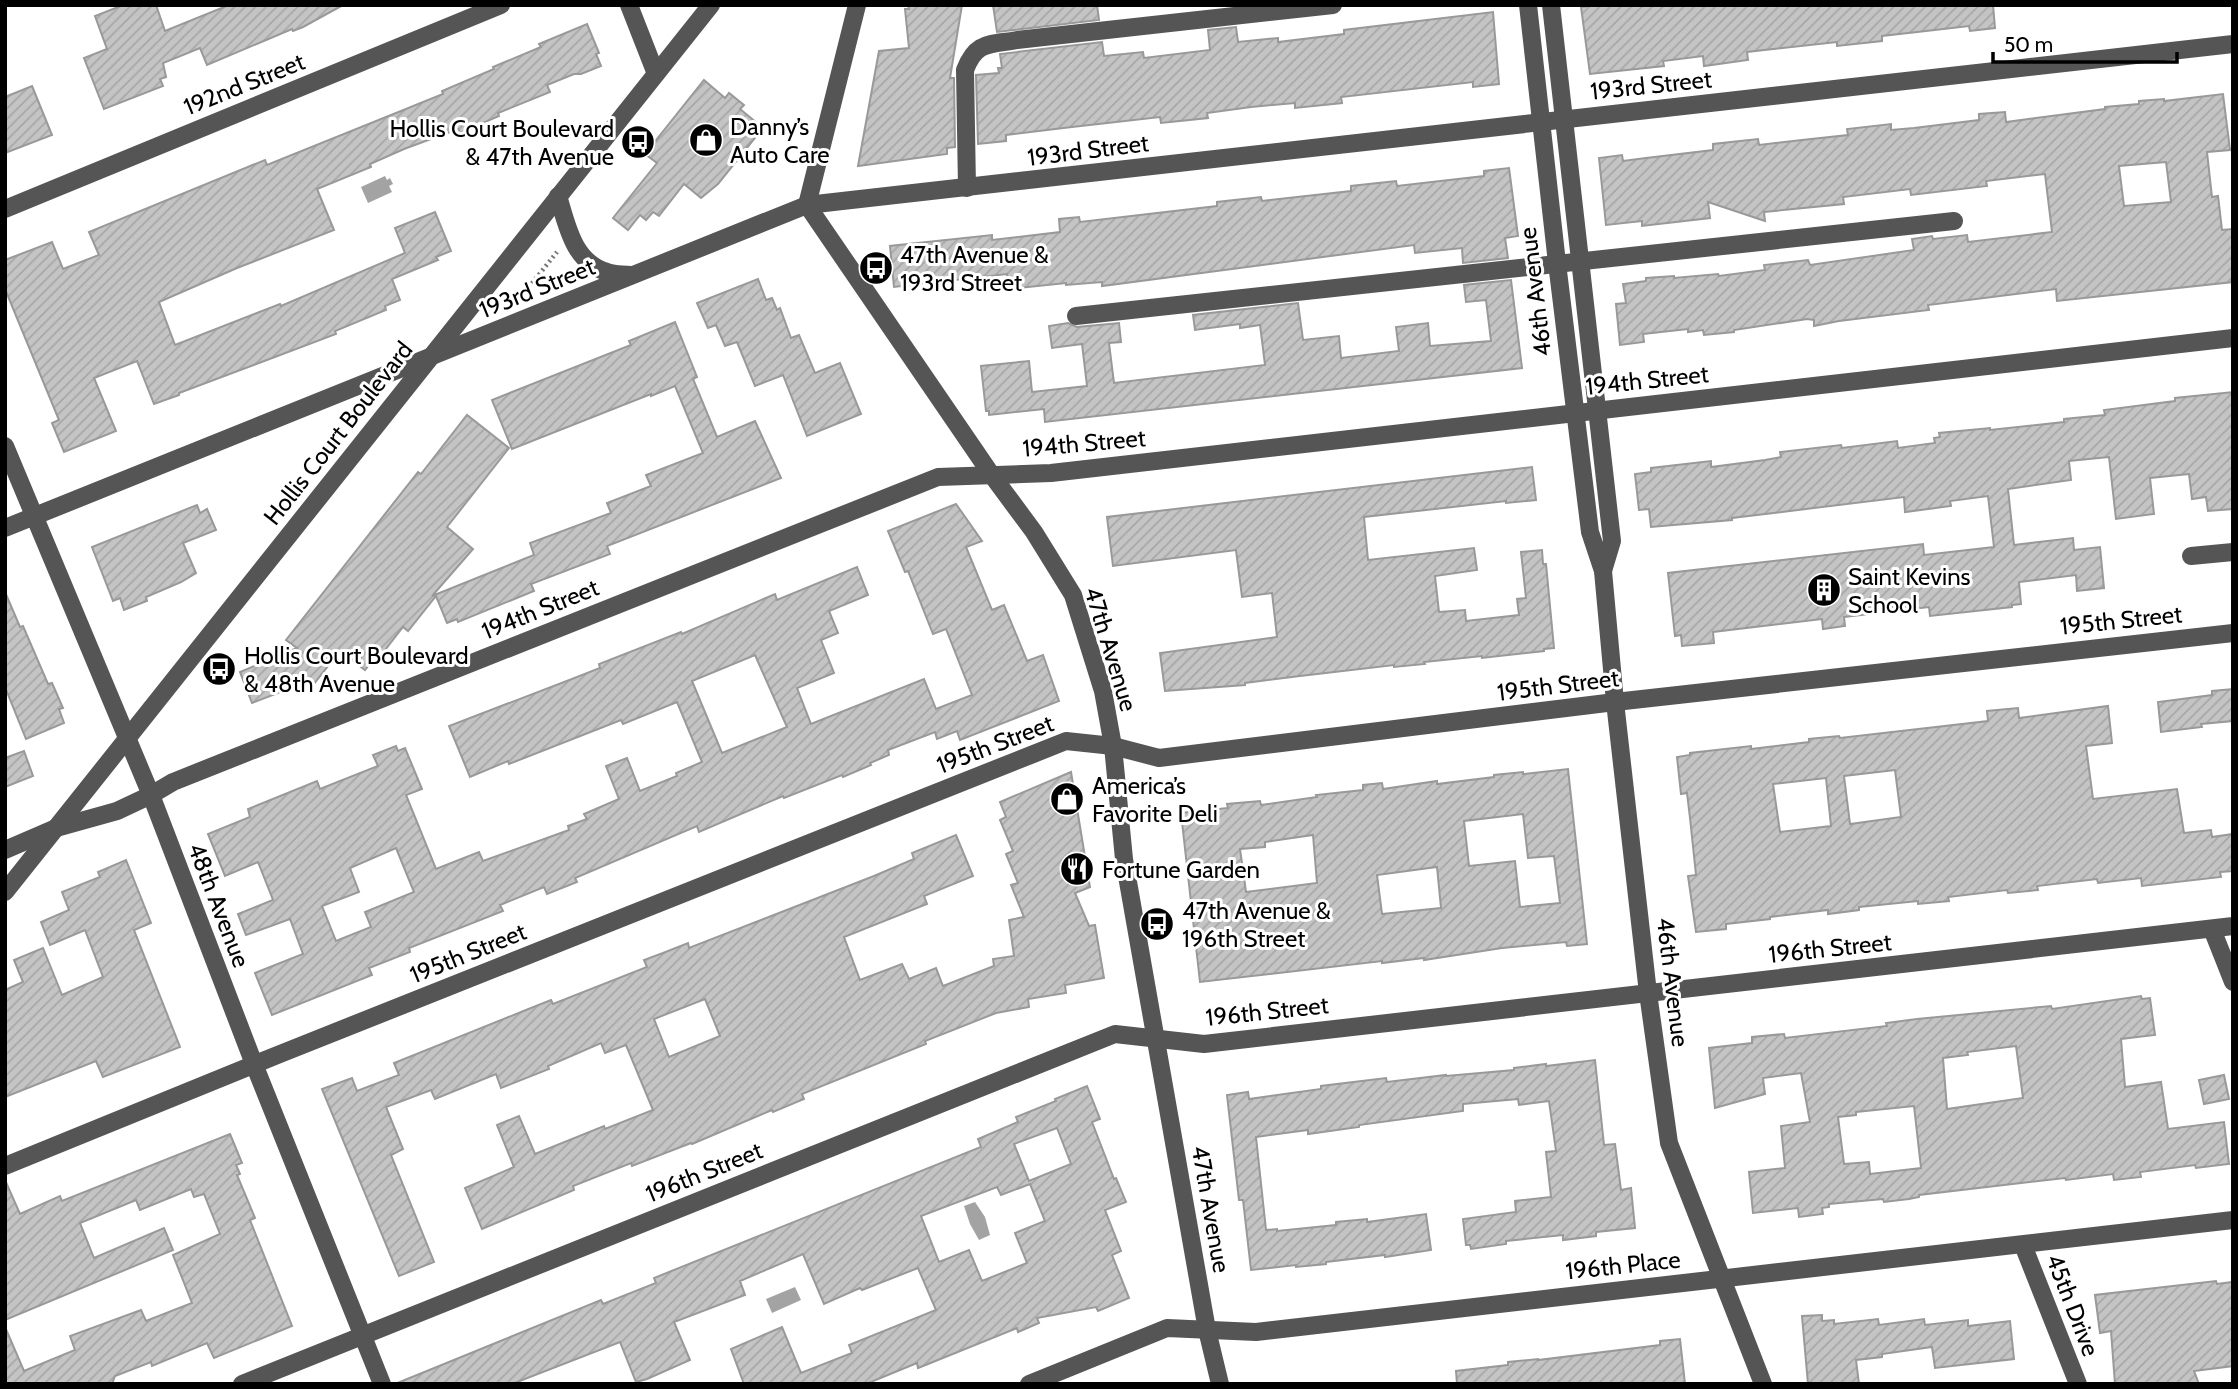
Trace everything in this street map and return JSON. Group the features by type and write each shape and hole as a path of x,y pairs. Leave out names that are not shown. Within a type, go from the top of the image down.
{"street":[{"name":"192nd Street","path":"5,209 501,5"},
{"path":"629,5 656,74"},
{"name":"Hollis Court Boulevard","path":"5,892 711,5"},
{"path":"807,205 857,5"},
{"path":"967,188 965,70 971,55 977,49 1017,40 1333,5"},
{"name":"46th Avenue","path":"1528,5 1574,413 1590,532 1603,571 1648,993 1669,1143 1763,1384"},
{"name":"46th Avenue","path":"1551,5 1612,541 1603,571"},
{"name":"193rd Street","path":"5,528 807,205 2233,44"},
{"path":"558,196 573,245 587,261 606,272 633,275"},
{"name":"47th Avenue","path":"807,205 991,474 1034,532 1073,595 1103,691 1113,746 1125,859 1207,1330 1220,1384"},
{"path":"1076,316 1954,221"},
{"name":"194th Street","path":"5,850 56,828 117,811 186,777 938,477 1051,473 2233,338"},
{"name":"48th Avenue","path":"5,446 151,795 254,1064 382,1384"},
{"path":"2191,556 2233,552"},
{"name":"195th Street","path":"5,1166 1066,741 1113,746 1159,758 1615,702 2233,632"},
{"name":"196th Street","path":"242,1384 1115,1034 1204,1044 2233,926"},
{"path":"2212,929 2233,982"},
{"name":"196th Place","path":"1028,1384 1167,1328 1256,1332 2233,1220"},
{"name":"45th Drive","path":"2023,1245 2078,1384"}],"path":[{"path":"525,292 560,249"}],"shaded area":[{"path":"385,176 387,180 390,178 393,184 389,186 392,192 368,203 361,187"},
{"path":"975,1202 985,1217 990,1235 979,1240 964,1206"},
{"path":"795,1287 801,1300 772,1313 766,1299"}],"building":[{"path":"123,5 156,5 165,31 229,5 343,5 303,27 293,31 292,29 207,65 200,48 163,63 166,77 160,79 163,86 104,109 84,58 107,49 95,16"},
{"path":"908,5 962,5 950,78 954,78 955,147 947,148 947,154 858,166 879,51 909,48 905,9 909,9"},
{"path":"993,5 1097,5 1099,20 997,32"},
{"path":"1993,5 1995,28 1970,31 1969,26 1882,36 1882,41 1837,46 1837,42 1747,52 1748,60 1704,66 1703,56 1663,61 1664,66 1590,74 1581,7"},
{"path":"1493,12 1499,84 1473,87 1473,82 1341,97 1342,103 1295,108 1295,103 1251,107 1207,113 1208,118 1161,123 1160,117 1072,127 1006,135 1006,141 978,144 976,75 999,73 998,68 1002,68 1000,54 1102,42 1104,56 1143,52 1144,58 1210,50 1208,30 1236,27 1238,42 1278,38 1278,42 1344,34 1344,30"},
{"path":"587,24 599,53 596,54 601,66 547,85 550,92 498,113 499,116 460,133 458,129 404,149 370,164 371,167 317,189 334,230 159,302 175,345 280,304 281,306 405,253 395,228 435,212 451,251 436,257 438,260 392,279 400,300 385,306 386,310 335,331 336,334 154,404 137,361 94,378 116,431 64,452 52,423 59,420 5,289 5,260 52,242 63,269 99,255 89,232 265,160 267,165 443,94 442,91"},
{"path":"704,80 725,98 729,93 744,105 740,109 763,128 718,184 701,198 684,184 659,216 653,212 646,220 640,215 628,230 613,218 657,163 645,154"},
{"path":"32,86 52,135 5,153 5,97"},
{"path":"2223,94 2230,150 2207,152 2212,197 2218,196 2222,230 2232,229 2233,282 2057,301 2056,289 1928,305 1929,310 1814,326 1814,320 1807,319 1704,335 1703,330 1688,332 1688,329 1643,334 1644,342 1620,345 1616,304 1626,303 1623,284 1646,281 1646,278 1719,276 1765,270 1764,265 1808,260 1810,265 1914,250 1912,239 1932,236 1933,239 1967,235 1968,242 2052,232 2045,174 1986,181 1987,186 1911,195 1910,189 1843,197 1844,204 1764,212 1765,221 1708,202 1710,218 1642,226 1642,221 1606,225 1599,158 1622,155 1623,161 1713,150 1713,144 1758,139 1759,145 1848,135 1847,129 1891,124 1891,130 1914,128 1979,120 1979,114 2005,112 2006,122 2139,104 2139,101","holes":["2166,162 2171,202 2124,206 2119,166"]},
{"path":"1509,168 1518,236 1505,238 1508,258 1463,263 1462,248 1415,253 1414,245 1102,286 1102,282 1066,283 1009,289 1007,274 894,287 890,246 992,235 992,240 1060,232 1059,219 1079,217 1080,222 1217,206 1217,202 1261,197 1262,201 1351,191 1351,186 1396,181 1397,186 1484,176 1484,171"},
{"path":"758,279 766,300 772,298 777,310 780,308 791,338 799,335 815,373 840,363 861,414 807,436 783,375 755,386 737,342 725,346 716,325 708,328 697,303"},
{"path":"1511,280 1522,368 1045,422 1044,409 989,415 989,411 986,411 981,366 1029,361 1032,392 1087,386 1082,344 1052,348 1049,326 1068,323 1077,327 1119,323 1121,342 1109,343 1114,383 1265,365 1260,325 1240,328 1240,324 1195,330 1193,315 1298,303 1303,340 1339,336 1341,358 1399,351 1396,327 1428,323 1430,346 1491,341 1486,300 1466,302 1464,285"},
{"path":"675,322 697,377 693,379 717,437 755,421 781,478 607,546 610,554 531,584 534,591 458,622 457,619 447,623 436,596 408,631 403,627 375,663 372,661 365,670 340,651 309,690 301,684 252,703 240,672 297,648 286,640 418,472 421,474 467,415 509,448 447,527 473,549 432,596 534,555 530,543 611,513 607,503 651,486 646,475 703,453 675,386 512,449 492,400 631,345 629,341"},
{"path":"2233,392 2233,509 2208,511 2206,497 2192,499 2189,474 2150,478 2154,514 2116,519 2109,457 2069,461 2071,480 2008,489 2014,545 2073,538 2074,550 2100,547 2104,588 2077,591 2076,575 2019,582 2021,604 2012,607 1930,616 1929,607 1844,617 1845,626 1823,629 1822,619 1713,632 1714,643 1682,646 1681,635 1675,636 1668,573 1923,544 1924,555 1994,547 1988,496 1950,501 1951,506 1905,512 1904,497 1732,520 1651,527 1649,509 1639,510 1635,474 1651,472 1651,468 1711,461 1711,467 1765,460 1781,457 1780,452 1841,445 1842,448 1897,441 1898,448 1935,443 1934,438 1940,437 1939,433 2064,422 2064,419 2105,415 2104,410"},
{"path":"1532,467 1536,500 1364,517 1368,560 1474,548 1477,570 1435,576 1439,612 1465,610 1466,621 1519,615 1517,599 1526,598 1521,552 1542,550 1543,564 1546,564 1554,648 1544,651 1394,665 1245,685 1165,691 1160,653 1277,637 1272,593 1242,597 1236,550 1113,566 1107,517"},
{"path":"956,504 982,541 966,547 992,610 1004,605 1027,661 1043,655 1059,701 960,740 957,731 937,739 935,732 888,750 889,755 843,777 842,775 784,798 783,796 699,832 697,826 575,878 577,882 547,894 544,887 500,905 503,911 409,948 410,952 369,968 372,975 272,1015 255,973 303,954 290,919 246,935 238,914 273,900 258,862 225,876 208,834 250,817 248,809 317,781 320,789 378,766 373,755 396,746 398,751 405,748 422,789 406,795 436,869 479,852 483,861 569,830 568,826 587,819 584,814 619,799 606,766 627,758 640,791 702,762 677,702 623,724 621,720 470,777 449,726 600,668 599,664 681,632 682,634 775,594 777,600 857,567 868,595 829,611 838,633 821,640 834,673 797,688 811,724 924,679 936,709 972,695 946,629 933,634 908,571 905,572 888,531","holes":["755,655 787,727 722,753 692,681","396,848 414,892 365,912 371,927 336,941 322,906 359,892 350,868"]},
{"path":"197,505 200,513 207,509 216,530 183,543 196,573 146,597 147,601 124,610 120,598 113,601 92,547"},
{"path":"5,592 48,684 52,683 63,708 59,709 64,723 26,739 5,687"},
{"path":"2233,689 2233,721 2161,732 2158,702 2212,695 2212,691"},
{"path":"2108,706 2112,743 2086,746 2093,799 2177,789 2184,833 2211,830 2212,837 2233,834 2233,871 2220,872 2221,877 2142,886 2141,878 2098,883 2097,879 2037,886 2038,890 2008,893 2007,890 1948,897 1949,901 1918,904 1918,901 1859,907 1859,910 1828,914 1828,910 1770,917 1726,924 1726,929 1696,932 1688,876 1696,875 1690,818 1687,793 1681,794 1677,757 1751,746 1751,749 1809,742 1809,739 1840,738 1988,721 1987,711 2018,708 2019,718","holes":["1895,770 1901,817 1850,824 1844,776","1826,778 1831,826 1780,832 1773,784"]},
{"path":"24,751 33,776 5,787 5,758"},
{"path":"1568,769 1587,944 1567,946 1566,942 1502,948 1424,960 1382,961 1200,982 1181,813 1228,808 1227,804 1260,801 1261,805 1363,790 1363,785 1382,783 1383,789 1437,781 1437,784 1494,775","holes":["1523,814 1528,858 1554,856 1560,903 1520,907 1515,861 1469,866 1464,821","1313,835 1317,883 1246,892 1240,849 1265,847 1265,842","1437,867 1441,908 1382,914 1377,875"]},
{"path":"1071,772 1090,887 1075,893 1089,926 1095,925 1104,978 1065,985 1066,993 1028,999 1029,1007 996,1013 925,1041 926,1044 802,1094 804,1099 692,1144 632,1166 631,1163 573,1186 574,1190 482,1229 465,1188 514,1167 497,1125 519,1116 535,1154 604,1126 605,1129 653,1110 626,1045 605,1053 601,1043 548,1066 549,1069 501,1088 496,1074 435,1099 431,1090 386,1107 403,1149 391,1155 434,1262 399,1276 322,1089 352,1078 357,1091 399,1075 394,1063 551,1000 553,1004 647,967 644,960 688,943 689,948 874,876 914,859 912,853 956,835 973,876 924,896 927,904 844,937 860,980 902,964 909,979 936,968 943,986 994,966 993,959 1014,956 1009,920 1024,917 1011,885 1018,883 1006,854 1013,851 1000,820 1006,817 1000,802","holes":["705,999 720,1036 669,1057 654,1019"]},
{"path":"126,860 151,923 134,930 180,1047 103,1077 96,1061 5,1097 5,990 23,982 14,960 43,948 62,995 103,977 85,930 50,945 41,922 69,910 62,892 100,877 98,872"},
{"path":"2141,996 2142,999 2150,998 2155,1035 2121,1039 2125,1087 2161,1082 2168,1129 2224,1122 2229,1164 2140,1172 2141,1177 2114,1180 2113,1174 2065,1178 1919,1195 1884,1202 1883,1199 1829,1204 1829,1207 1822,1208 1823,1214 1799,1217 1798,1208 1753,1213 1749,1172 1785,1168 1781,1126 1810,1122 1801,1073 1763,1078 1765,1094 1715,1108 1709,1048 1752,1043 1752,1037 1784,1034 1785,1038 1887,1026 1886,1023 1917,1019 2051,1006 2052,1009","holes":["2016,1046 2023,1098 1947,1109 1943,1058","1914,1106 1921,1168 1870,1174 1869,1162 1844,1164 1838,1117 1856,1115 1856,1112"]},
{"path":"1595,1060 1604,1145 1615,1144 1621,1190 1631,1188 1635,1228 1596,1232 1596,1236 1563,1240 1563,1235 1506,1241 1506,1244 1471,1249 1470,1245 1466,1245 1463,1219 1516,1212 1515,1201 1551,1197 1546,1152 1556,1151 1549,1101 1519,1105 1518,1099 1463,1104 1463,1111 1308,1134 1308,1130 1256,1137 1266,1230 1426,1214 1431,1250 1326,1264 1251,1270 1243,1200 1239,1200 1227,1095 1248,1092 1249,1099 1386,1078 1387,1082"},
{"path":"2224,1075 2229,1099 2204,1104 2199,1080"},
{"path":"1087,1086 1100,1119 1092,1122 1126,1202 1105,1210 1121,1251 1112,1255 1129,1298 1098,1311 1096,1307 1037,1318 1039,1323 1018,1332 1017,1328 918,1368 917,1363 866,1384 744,1384 731,1349 782,1327 801,1373 852,1353 849,1345 936,1310 918,1268 824,1304 803,1254 740,1281 745,1295 674,1322 690,1360 647,1379 636,1382 620,1342 512,1384 395,1384 601,1300 603,1304 656,1283 654,1278 981,1147 978,1139 1018,1122 1016,1117 1056,1101 1055,1099","holes":["1057,1128 1071,1164 1029,1181 1014,1144","1030,1184 1045,1221 1015,1233 1027,1263 982,1281 969,1250 939,1262 921,1216 997,1187 1001,1195"]},
{"path":"230,1134 242,1163 236,1165 240,1174 237,1175 255,1218 250,1220 292,1326 214,1358 207,1343 152,1366 151,1362 115,1376 112,1384 5,1384 5,1327 24,1371 75,1350 70,1336 141,1310 146,1321 192,1303 173,1255 220,1234 204,1194 194,1197 191,1189 140,1210 136,1200 80,1223 94,1258 164,1228 173,1250 5,1320 5,1180 20,1214 60,1196 62,1201"},
{"path":"2216,1281 2217,1284 2233,1282 2233,1366 2194,1371 2199,1384 2115,1384 2111,1331 2100,1333 2095,1295"},
{"path":"1822,1315 1822,1321 1834,1320 1834,1324 1878,1319 1879,1325 1924,1319 1925,1325 1968,1320 1968,1326 2010,1321 2014,1359 1935,1368 1932,1347 1856,1360 1859,1384 1808,1384 1802,1316"},
{"path":"1680,1339 1685,1384 1457,1384 1456,1371 1508,1365 1508,1362 1660,1345 1660,1341"}],"place":[{"name":"Danny’s Auto Care","path":"706,140"},
{"name":"Hollis Court Boulevard & 47th Avenue","path":"638,142"},
{"name":"47th Avenue & 193rd Street","path":"876,268"},
{"name":"Saint Kevins School","path":"1824,590"},
{"name":"Hollis Court Boulevard & 48th Avenue","path":"219,669"},
{"name":"America’s Favorite Deli","path":"1067,799"},
{"name":"Fortune Garden","path":"1077,869"},
{"name":"47th Avenue & 196th Street","path":"1157,924"}]}
